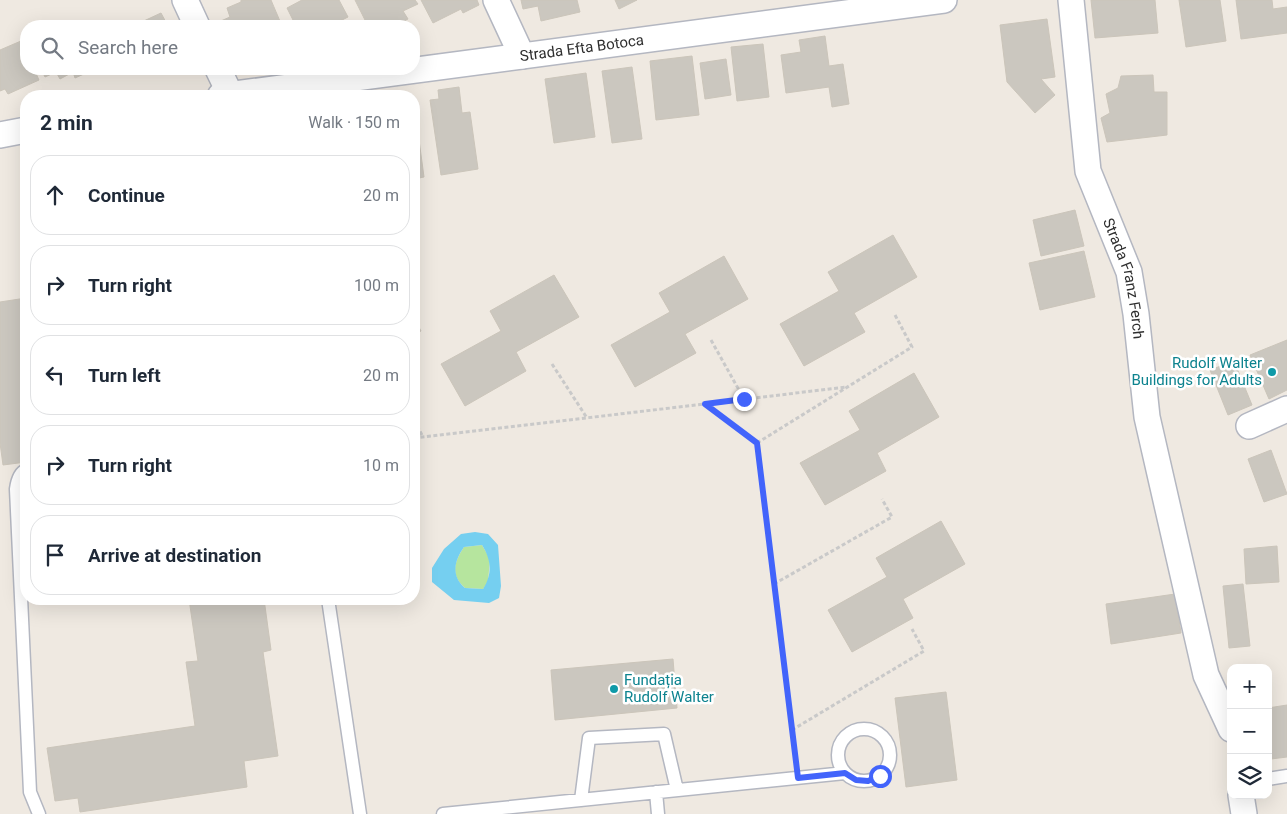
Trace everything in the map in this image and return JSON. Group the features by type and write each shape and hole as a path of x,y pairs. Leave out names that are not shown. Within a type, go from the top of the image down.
{"street":[{"path":"185,0 195,20"},
{"path":"496,0 522,56"},
{"name":"Strada Efta Botoca","path":"420,69 522,56 815,8 944,0"},
{"name":"Strada Franz Ferch","path":"1071,0 1088,171 1129,272 1136,314 1147,417 1206,675 1227,721"},
{"path":"220,75 224,90"},
{"name":"Strada Efta Botoca","path":"263,90 377,75"},
{"path":"0,135 20,131"},
{"path":"1249,426 1287,409"},
{"path":"1242,799 1244,814"}],"lane":[{"path":"20,476 16,489 20,576"},
{"path":"21,605 30,792 39,814"},
{"path":"329,605 360,814"},
{"path":"443,814 845,773 856,780 868,781 880,776 888,766 890,753 886,741 878,732 866,728 853,730 843,738 838,750 838,762 845,773"},
{"path":"581,800 589,738 664,734 677,790"},
{"path":"1272,778 1287,776"},
{"path":"656,792 658,814"}],"path":[{"path":"757,443 912,347 895,314"},
{"path":"711,340 744,399"},
{"path":"552,364 587,418"},
{"path":"420,437 847,387"},
{"path":"705,404 757,443 798,778"},
{"path":"420,431 423,437"},
{"path":"774,584 892,517 882,499"},
{"path":"792,730 924,651 912,630"}],"green space":[{"path":"482,545 490,559 488,582 483,589 465,588 455,573 456,563 464,547"}],"water":[{"path":"475,532 488,534 498,545 501,586 499,598 489,603 454,600 432,582 432,568 444,549 461,534","holes":["482,545 489,561 488,578 483,589 465,588 456,573 456,563 464,547"]}],"building":[{"path":"241,0 271,0 279,20 223,20 230,17 227,8 241,2"},
{"path":"302,0 339,0 348,17 342,20 293,20 287,8"},
{"path":"355,0 415,0 418,4 403,11 408,19 406,20 365,20"},
{"path":"421,0 477,0 479,5 463,13 461,9 433,23"},
{"path":"521,0 577,0 580,12 541,21 538,6 523,9"},
{"path":"615,0 637,0 619,9"},
{"path":"1091,0 1155,0 1158,33 1095,38"},
{"path":"1179,0 1220,0 1226,41 1186,47"},
{"path":"1236,0 1272,0 1273,9 1287,7 1287,33 1241,39"},
{"path":"161,13 165,20 146,20"},
{"path":"1047,19 1055,77 1041,79 1055,95 1035,113 1007,82 1000,25"},
{"path":"825,36 829,66 843,64 849,104 832,107 829,87 786,93 781,55 801,52 799,40"},
{"path":"20,41 20,75 37,75 39,80 8,94 5,89 0,91 0,50"},
{"path":"763,44 769,97 737,101 731,47"},
{"path":"692,56 699,115 656,120 650,61"},
{"path":"726,59 731,95 705,99 700,63"},
{"path":"632,67 642,139 612,143 602,71"},
{"path":"586,73 595,137 554,143 545,79"},
{"path":"58,75 67,75 60,79"},
{"path":"1153,75 1154,92 1167,92 1167,135 1107,142 1101,118 1110,113 1106,94 1118,88 1121,76"},
{"path":"459,87 462,113 470,112 478,169 441,175 430,100 439,99 438,90"},
{"path":"420,147 424,177 420,178"},
{"path":"1075,210 1084,246 1041,256 1033,220"},
{"path":"893,235 917,277 854,313 865,332 804,366 780,324 839,291 828,272"},
{"path":"1084,251 1095,297 1040,310 1029,263"},
{"path":"724,256 748,299 685,334 696,353 635,387 611,345 670,312 659,293"},
{"path":"554,275 579,317 516,352 526,371 465,406 441,364 501,331 490,311"},
{"path":"20,299 20,463 3,465 0,443 0,302"},
{"name":"Rudolf Walter Buildings for Adults","path":"1287,340 1287,390 1269,399 1250,355"},
{"name":"Rudolf Walter Buildings for Adults","path":"1234,361 1252,405 1228,415 1210,370"},
{"path":"914,373 939,417 877,453 886,471 825,505 800,463 860,430 849,411"},
{"path":"1271,450 1287,494 1264,502 1248,459"},
{"path":"941,521 965,564 903,599 913,618 852,652 828,610 887,577 876,558"},
{"path":"1277,546 1279,582 1246,584 1244,549"},
{"path":"1243,584 1250,646 1229,648 1223,586"},
{"path":"1175,594 1181,633 1111,644 1106,604"},
{"path":"190,605 265,605 271,650 263,652 278,756 244,761 247,787 80,812 78,798 55,801 47,748 195,726 186,662 198,661"},
{"name":"Fundația Rudolf Walter","path":"673,659 677,708 555,720 551,670"},
{"path":"946,692 957,780 906,787 895,698"},
{"path":"1287,705 1287,757 1272,759 1272,707"}],"place":[{"name":"Rudolf Walter Buildings for Adults","path":"1272,372"},
{"name":"Fundația Rudolf Walter","path":"614,689"}],"route":[{"path":"744,399 705,404 757,443 798,778 845,773 856,780 868,781 880,776"}]}
